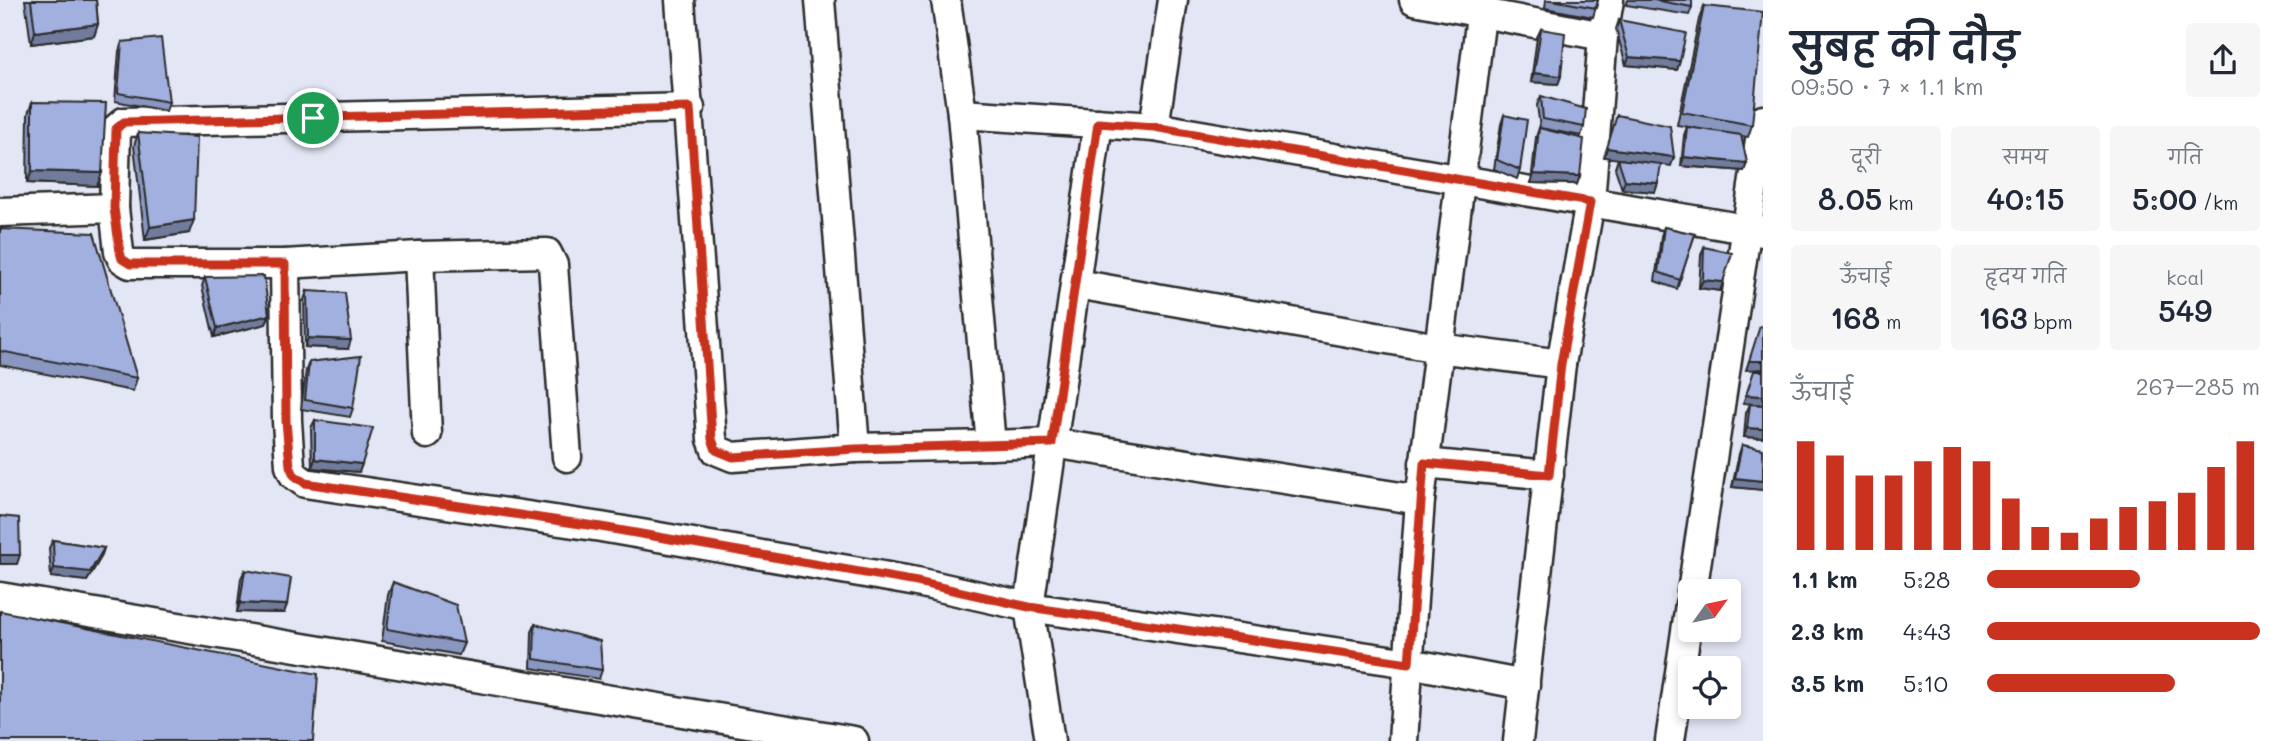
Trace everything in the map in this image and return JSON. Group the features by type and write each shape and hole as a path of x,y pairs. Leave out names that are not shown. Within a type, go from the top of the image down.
{"street":[{"path":"680,0 714,447 733,457 855,449 1052,443 1420,500"},
{"path":"820,0 855,449"},
{"path":"946,0 962,114 991,445"},
{"path":"1154,127 1173,0"},
{"path":"1414,0 1482,6 1603,36"},
{"path":"1518,741 1561,364 1590,202 1603,36 1609,0"},
{"path":"1403,741 1420,500 1458,179 1482,6"},
{"path":"567,457 550,256 543,252 285,264 130,264 122,259 120,252 114,208 116,129 124,122 690,108"},
{"path":"962,114 1154,127 1754,232"},
{"path":"1694,579 1754,232 1763,120"},
{"path":"1050,741 1029,607 1098,123"},
{"path":"0,212 114,208"},
{"path":"419,256 427,434"},
{"path":"285,264 286,421 290,466 294,475 305,483 601,527 917,582 1029,607 1409,663 1525,685"},
{"path":"1077,284 1438,348 1561,364"},
{"path":"1424,463 1549,475"},
{"path":"0,597 854,741"},
{"path":"1670,741 1684,642"}],"building":[{"path":"31,0 96,0 98,24 35,32"},
{"path":"1552,0 1598,0 1596,8"},
{"path":"1654,0 1692,0 1692,7"},
{"path":"1704,6 1763,12 1752,125 1682,112"},
{"path":"1619,20 1686,33 1680,61 1629,57"},
{"path":"1541,29 1565,33 1561,76 1534,73"},
{"path":"161,38 169,102 118,93 122,42"},
{"path":"1541,96 1586,109 1584,127 1543,119"},
{"path":"32,102 106,103 102,173 32,171"},
{"path":"1504,115 1527,120 1520,170 1497,160"},
{"path":"1617,115 1670,126 1674,157 1607,148"},
{"path":"1687,127 1741,135 1747,163 1684,157"},
{"path":"1539,128 1584,139 1580,176 1534,174"},
{"path":"138,133 197,137 194,220 150,227"},
{"path":"1618,159 1661,164 1658,183 1625,180"},
{"path":"1664,227 1695,234 1680,280 1658,272"},
{"path":"0,229 94,233 137,378 0,351"},
{"path":"1704,247 1732,253 1723,282 1703,280"},
{"path":"264,276 269,315 217,328 205,277"},
{"path":"307,291 345,293 351,340 308,338"},
{"path":"1760,326 1763,327 1763,361 1749,361"},
{"path":"361,356 353,408 305,400 309,362"},
{"path":"1754,371 1763,371 1763,396 1746,395"},
{"path":"1750,404 1763,405 1763,429 1747,428"},
{"path":"315,420 373,428 362,464 315,459"},
{"path":"1742,445 1763,449 1763,481 1735,478"},
{"path":"0,516 19,518 20,555 0,555"},
{"path":"53,540 104,548 90,572 54,568"},
{"path":"245,570 291,578 287,605 240,603"},
{"path":"393,582 456,605 464,643 387,629"},
{"path":"0,611 318,674 313,741 0,741"},
{"path":"535,624 600,641 602,670 534,659"}],"route":[{"path":"690,108 712,439 718,452 733,457 855,449 1052,443 1077,284 1098,123 1154,127 1590,202 1561,364 1549,475 1424,463 1409,663 1029,607 917,582 601,527 305,483 294,475 290,466 286,421 285,264 130,264 122,259 120,252 114,208 116,129 124,122 313,118 690,108"}]}
